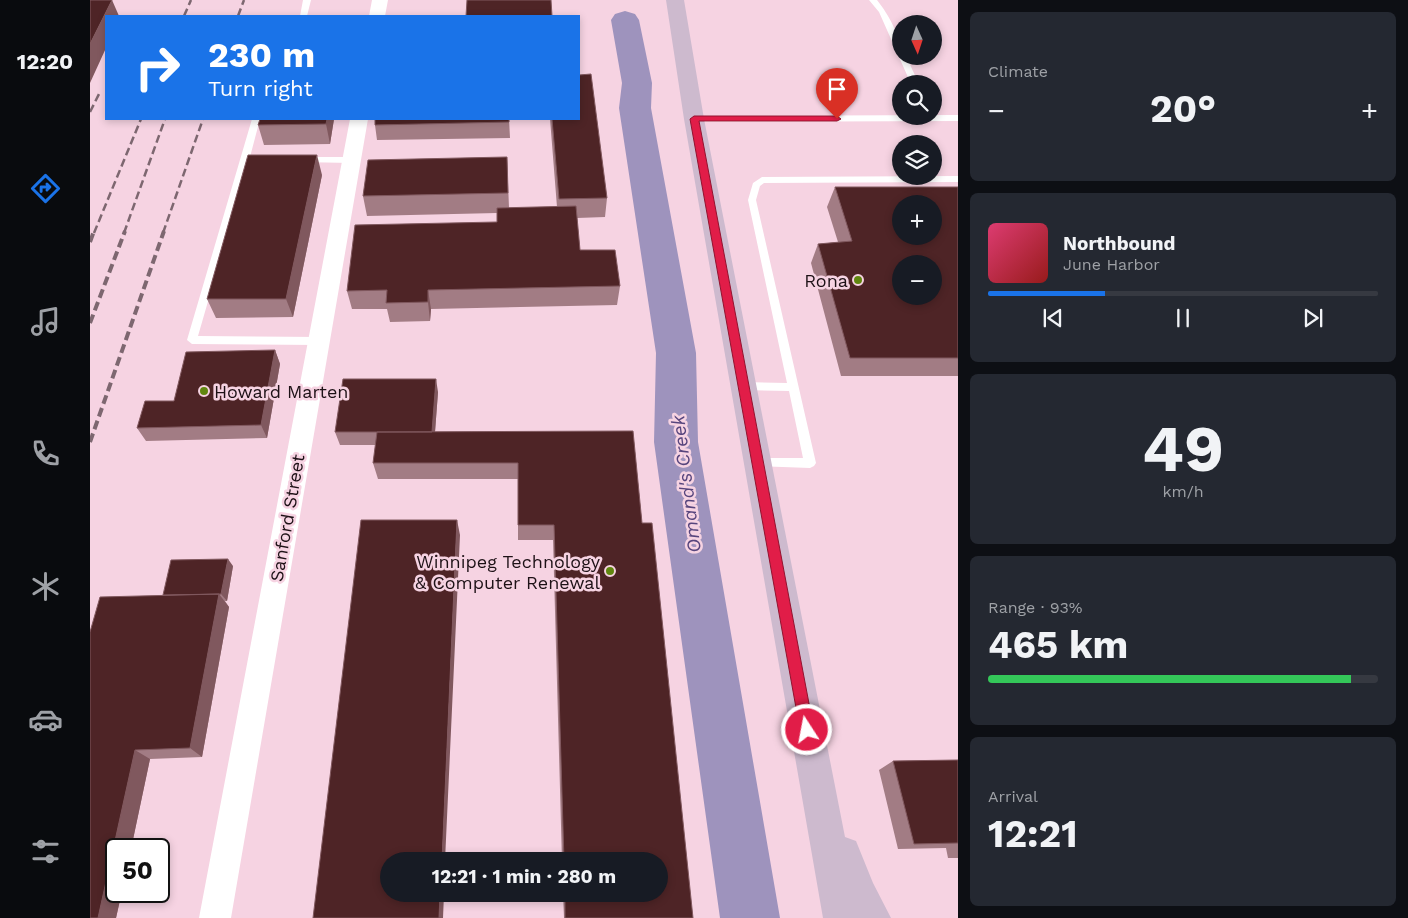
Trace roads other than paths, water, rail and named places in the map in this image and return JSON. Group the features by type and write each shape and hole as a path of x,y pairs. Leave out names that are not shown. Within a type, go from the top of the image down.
{"main road":[{"path":"676,0 694,119 842,918"},
{"path":"816,780 858,895 872,918"}],"street":[{"path":"377,15 380,0"},
{"name":"Sanford Street","path":"216,918 359,120"}],"lane":[{"path":"303,15 307,0"},
{"path":"873,0 882,11 892,33"},
{"path":"694,119 892,117"},
{"path":"942,117 958,118"},
{"path":"256,120 190,345 319,341"},
{"path":"245,160 274,160"},
{"path":"293,160 351,160"},
{"path":"758,463 810,463 752,200 756,185 762,180 958,179"},
{"path":"743,386 794,387"}],"waterway":[{"name":"Omand's Creek","path":"625,20 637,83 635,108 676,353 676,442 750,918"}],"railway":[{"path":"184,15 191,0"},
{"path":"238,15 244,0"},
{"path":"90,112 99,94"},
{"path":"94,233 141,120"},
{"path":"124,233 165,120"},
{"path":"163,233 203,120"},
{"path":"90,242 94,231"},
{"path":"90,323 125,231"},
{"path":"90,442 164,231"}],"place":[{"name":"Rona","path":"858,280"},
{"name":"Howard Marten","path":"204,391"},
{"name":"Winnipeg Technology & Computer Renewal","path":"610,571"}]}
